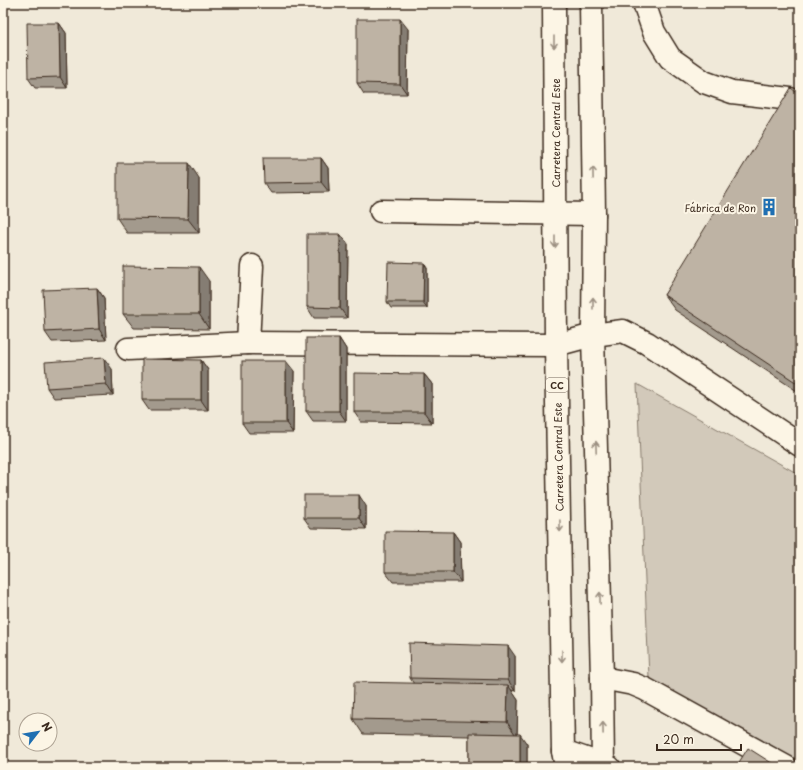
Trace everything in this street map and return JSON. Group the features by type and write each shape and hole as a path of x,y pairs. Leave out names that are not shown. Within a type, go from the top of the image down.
{"main road":[{"name":"Carretera Central Este","path":"554,3 556,345 564,759"},
{"path":"564,759 605,766 593,335 594,214 591,3"},
{"path":"644,3 654,32 670,58 704,82 732,92 790,99"},
{"path":"380,211 594,214"},
{"path":"248,343 252,266"},
{"path":"128,349 248,343 556,345 593,335 623,331 634,335 800,445"},
{"path":"602,678 633,684 645,689 786,767"}],"shaded area":[{"path":"637,384 800,475 800,764 649,678"}],"building":[{"path":"357,19 400,19 400,84 357,83"},
{"path":"27,23 59,23 60,77 28,78"},
{"name":"Fábrica de Ron","path":"791,88 800,95 800,385 664,295"},
{"path":"263,158 321,158 321,182 264,183"},
{"path":"117,163 189,163 188,219 117,218"},
{"path":"307,234 340,234 340,308 307,307"},
{"path":"388,262 424,263 423,302 387,302"},
{"path":"123,266 199,267 199,314 123,314"},
{"path":"97,288 99,329 45,332 43,290"},
{"path":"306,338 339,338 339,411 306,411"},
{"path":"104,358 106,384 47,388 45,362"},
{"path":"142,359 201,360 201,400 142,400"},
{"path":"242,361 286,361 286,423 242,423"},
{"path":"354,373 424,374 424,412 354,412"},
{"path":"304,495 359,495 359,518 304,518"},
{"path":"385,531 453,532 453,572 385,572"},
{"path":"409,643 508,646 508,680 410,678"},
{"path":"354,682 508,685 507,722 353,719"},
{"path":"469,733 520,734 520,767 469,767"},
{"path":"748,748 778,767 736,767"}],"place":[{"name":"Fábrica de Ron","path":"769,207"}]}
